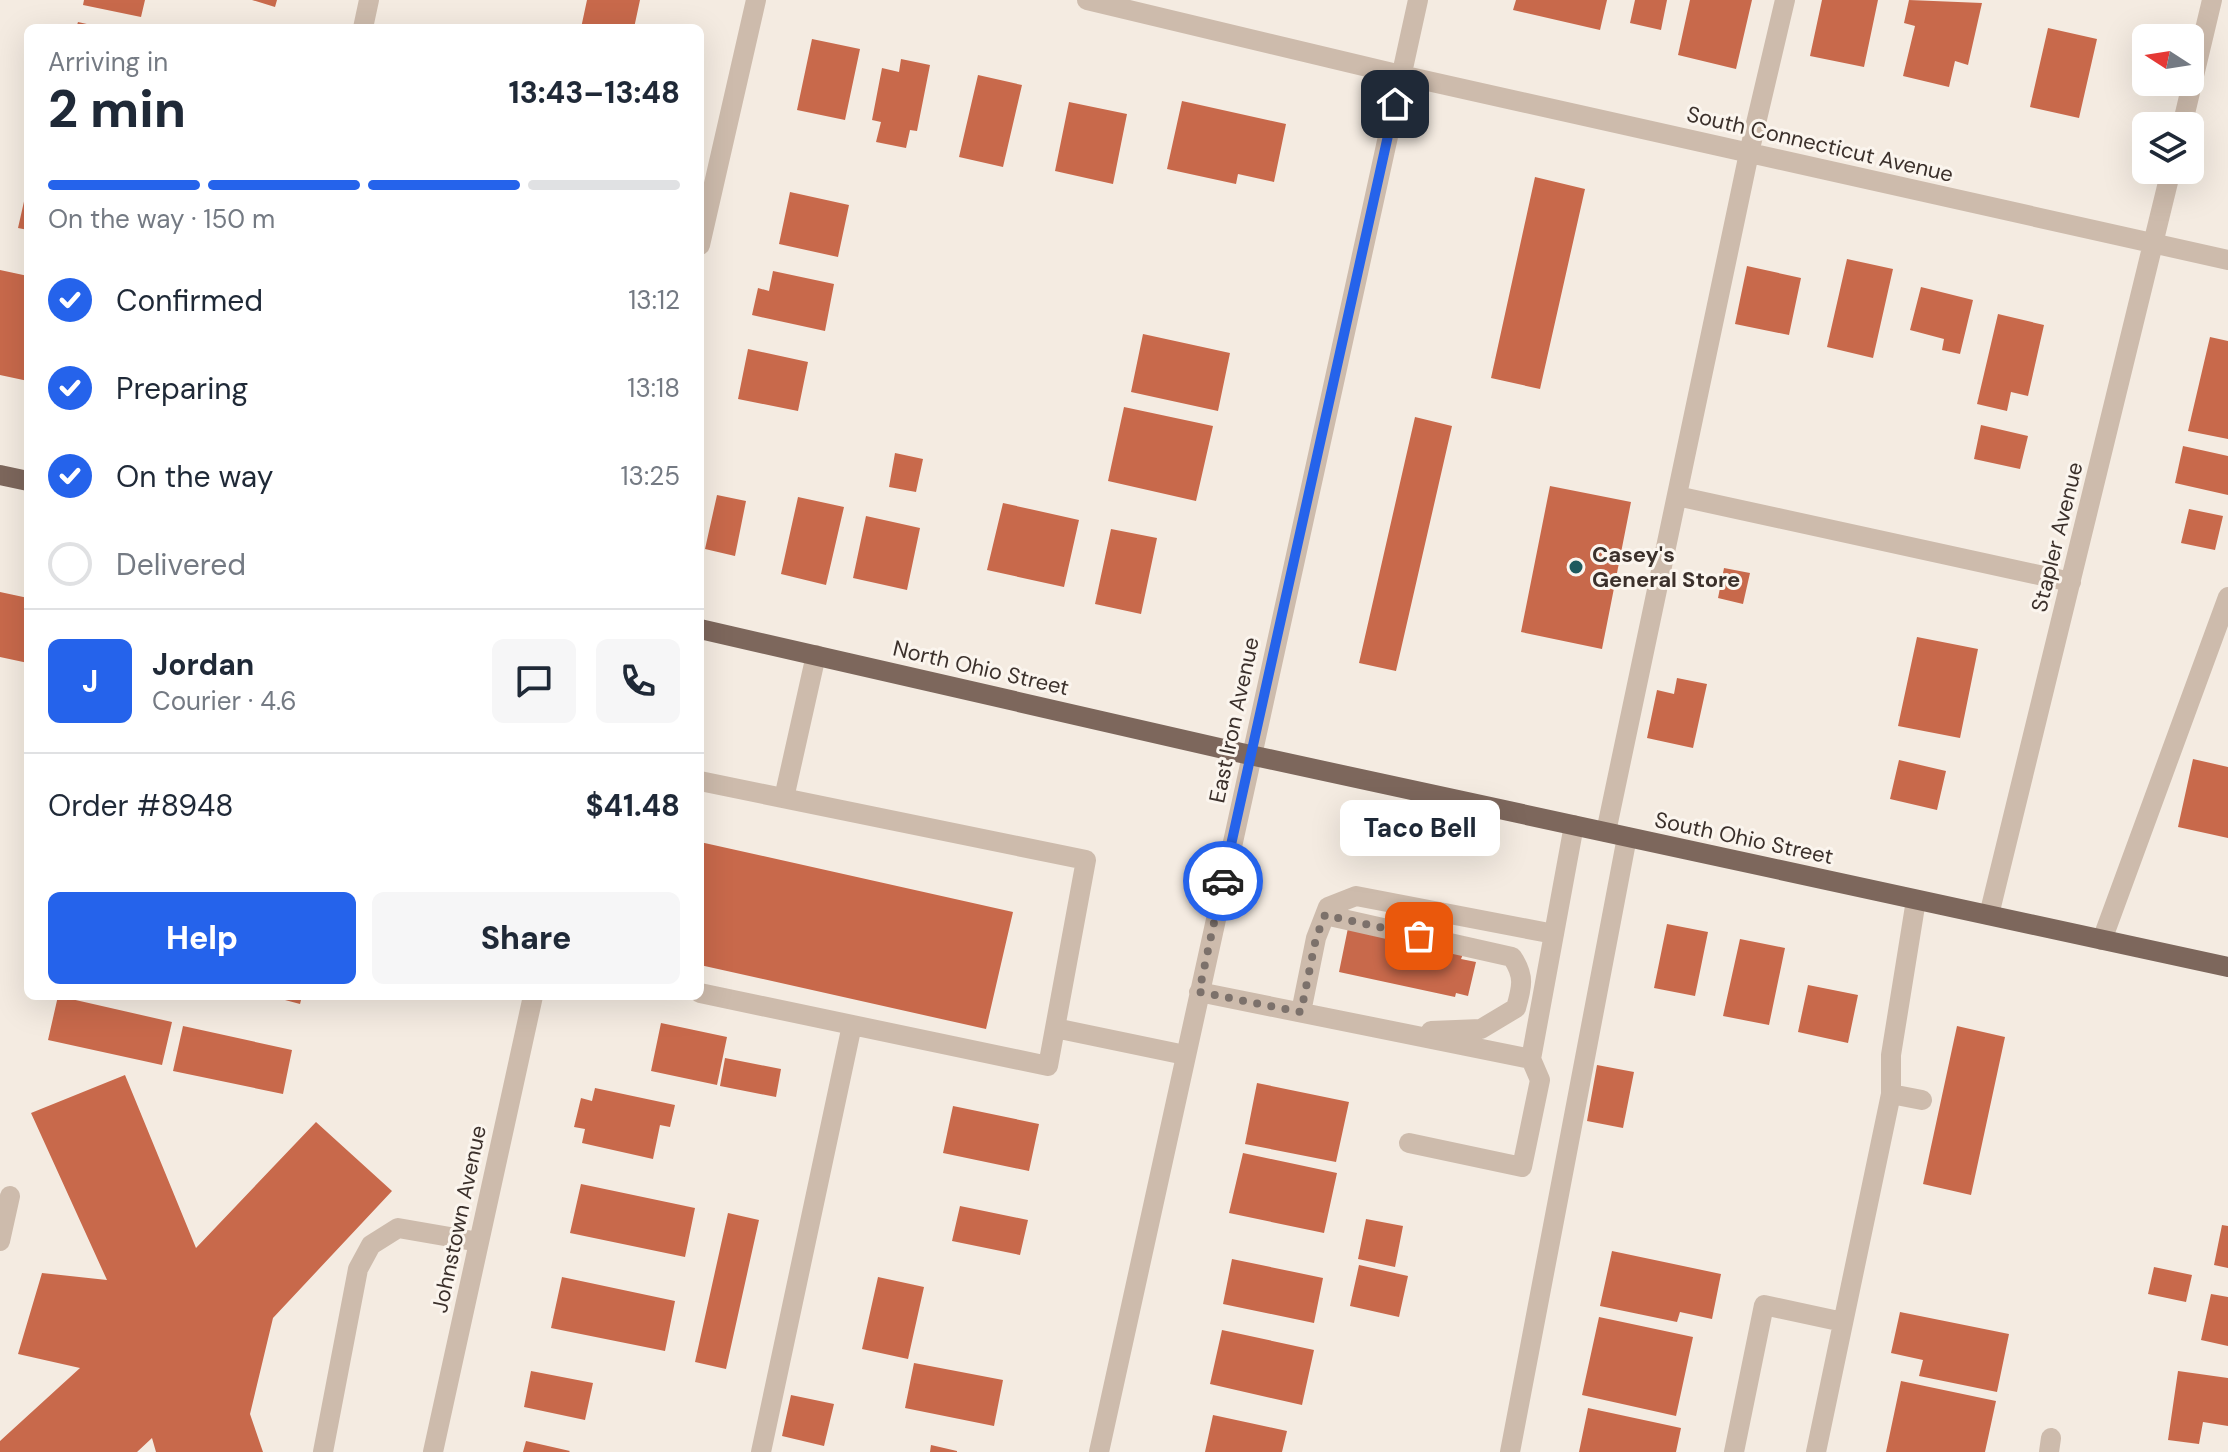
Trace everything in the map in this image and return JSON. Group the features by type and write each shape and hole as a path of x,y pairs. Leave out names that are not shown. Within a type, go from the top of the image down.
{"main road":[{"path":"0,475 24,480"},
{"name":"North Ohio Street","path":"704,630 1250,755"},
{"name":"South Ohio Street","path":"1250,755 2228,967"}],"street":[{"path":"364,24 369,0"},
{"path":"704,228 756,0"},
{"name":"South Connecticut Avenue","path":"1087,0 1401,75 2228,260"},
{"name":"East Iron Avenue","path":"1099,1452 1418,0"},
{"path":"1606,832 1749,153 1785,0"},
{"path":"2185,112 2212,0"},
{"name":"Stapler Avenue","path":"1989,915 2168,184"},
{"path":"1677,496 2071,582"},
{"path":"2102,940 2228,597"},
{"path":"784,798 816,655"},
{"path":"704,782 1086,860 1048,1066 704,994"},
{"path":"1409,1143 1522,1167 1540,1080 1531,1059 1574,825"},
{"path":"1510,1452 1627,837"},
{"path":"1301,1012 1316,938 1328,907 1356,896 1554,934"},
{"path":"1816,1452 1891,1094 1891,1055 1916,900"},
{"path":"1325,915 1512,957 1521,971 1523,987 1516,1008 1499,1021 1481,1029 1411,1035"},
{"path":"1199,992 1531,1059"},
{"name":"Johnstown Avenue","path":"433,1452 532,1000"},
{"path":"761,1452 852,1025"},
{"path":"1055,1028 1185,1055"},
{"path":"1891,1094 1922,1100"},
{"path":"0,1241 10,1196"},
{"path":"323,1452 358,1269 371,1245 398,1228 479,1242"},
{"path":"1734,1452 1764,1305 1843,1322"}],"building":[{"path":"84,0 145,0 141,17 83,5"},
{"path":"252,0 277,0 275,7"},
{"path":"587,0 640,0 635,24 582,24"},
{"path":"1516,0 1607,0 1600,30 1513,10"},
{"path":"1635,0 1667,0 1661,30 1630,23"},
{"path":"1690,0 1752,0 1736,69 1678,55"},
{"path":"1822,0 1878,0 1864,67 1810,56"},
{"path":"1909,0 1982,3 1968,65 1955,61 1949,87 1903,76 1915,26 1904,23"},
{"path":"2048,28 2097,39 2079,118 2030,107"},
{"path":"812,39 860,49 845,120 797,110"},
{"path":"901,59 930,65 917,131 910,130 906,148 876,142 881,122 872,120 882,68 899,72"},
{"path":"978,75 1022,85 1003,167 959,157"},
{"path":"1182,101 1286,124 1274,182 1238,174 1236,184 1167,169"},
{"path":"1069,102 1127,114 1113,184 1055,171"},
{"path":"1535,177 1585,189 1540,389 1491,378"},
{"path":"790,192 849,205 838,257 779,244"},
{"path":"24,201 24,229 18,228"},
{"path":"1847,259 1893,269 1873,358 1827,347"},
{"path":"1747,266 1801,278 1789,335 1735,324"},
{"path":"0,270 24,275 24,380 0,375"},
{"path":"773,271 834,284 825,331 752,315 758,288 769,291"},
{"path":"1921,287 1973,300 1960,354 1942,350 1944,339 1910,330"},
{"path":"1998,314 2044,325 2028,396 2011,392 2007,411 1977,404"},
{"path":"1143,334 1230,353 1218,411 1131,392"},
{"path":"2210,337 2228,341 2228,439 2188,431"},
{"path":"748,349 808,362 798,411 738,399"},
{"path":"1124,407 1213,426 1196,501 1108,481"},
{"path":"1415,417 1452,426 1396,671 1359,663"},
{"path":"1981,425 2028,436 2020,469 1974,459"},
{"path":"2183,446 2228,456 2228,495 2175,483"},
{"path":"895,453 923,459 916,492 889,487"},
{"name":"Casey's General Store","path":"1550,486 1631,502 1602,649 1521,632"},
{"path":"717,495 746,501 735,556 705,549"},
{"path":"798,497 844,507 826,585 781,574"},
{"path":"1003,503 1079,520 1064,587 987,570"},
{"path":"2189,509 2223,516 2215,550 2181,543"},
{"path":"866,516 920,528 907,590 853,578"},
{"path":"1111,529 1157,538 1141,614 1095,604"},
{"path":"1724,568 1750,573 1743,604 1718,598"},
{"path":"0,592 24,597 24,662 0,657"},
{"path":"1917,637 1978,649 1960,738 1898,726"},
{"path":"1677,678 1707,684 1693,748 1647,738 1657,690 1674,694"},
{"path":"2193,759 2228,767 2228,838 2178,827"},
{"path":"1899,760 1946,771 1937,810 1890,799"},
{"path":"704,843 1013,912 986,1029 704,966"},
{"path":"1667,924 1708,932 1695,996 1654,988"},
{"path":"1348,928 1463,954 1461,959 1476,962 1468,996 1456,993 1455,997 1339,972"},
{"path":"1740,939 1785,948 1769,1025 1723,1016"},
{"path":"1808,985 1858,995 1848,1043 1798,1032"},
{"path":"57,1000 76,1000 172,1022 162,1065 48,1040"},
{"path":"661,1023 727,1037 717,1085 651,1071"},
{"path":"183,1026 292,1050 283,1094 173,1071"},
{"path":"1957,1026 2005,1037 1971,1195 1923,1184"},
{"path":"725,1058 781,1069 776,1097 720,1086"},
{"path":"1597,1065 1634,1072 1623,1128 1587,1121"},
{"path":"125,1075 196,1248 316,1122 392,1191 273,1318 250,1414 263,1452 156,1452 152,1438 137,1452 0,1452 0,1441 80,1368 18,1354 42,1273 107,1280 31,1113"},
{"path":"1257,1083 1349,1102 1336,1162 1245,1144"},
{"path":"595,1088 675,1105 670,1127 660,1125 653,1159 582,1143 585,1129 574,1127 581,1098 592,1101"},
{"path":"953,1106 1039,1124 1029,1171 943,1153"},
{"path":"1243,1153 1337,1173 1324,1233 1229,1213"},
{"path":"581,1184 695,1208 685,1257 570,1233"},
{"path":"960,1206 1028,1220 1020,1255 952,1241"},
{"path":"728,1213 759,1220 726,1369 695,1362"},
{"path":"1366,1219 1403,1226 1395,1267 1358,1259"},
{"path":"2222,1225 2228,1226 2228,1268 2214,1265"},
{"path":"1612,1251 1721,1274 1712,1319 1680,1312 1677,1322 1600,1306"},
{"path":"1232,1259 1323,1278 1314,1323 1223,1304"},
{"path":"1359,1265 1408,1276 1399,1317 1350,1306"},
{"path":"2154,1267 2192,1275 2186,1302 2148,1294"},
{"path":"562,1277 675,1301 665,1351 551,1328"},
{"path":"878,1277 924,1287 908,1359 862,1349"},
{"path":"2211,1294 2228,1297 2228,1346 2201,1340"},
{"path":"1900,1312 2009,1334 1997,1392 1919,1376 1923,1360 1891,1353"},
{"path":"1599,1317 1693,1337 1676,1416 1582,1395"},
{"path":"1222,1330 1314,1350 1302,1405 1210,1384"},
{"path":"914,1363 1003,1380 994,1426 905,1408"},
{"path":"531,1371 593,1383 585,1420 524,1407"},
{"path":"2178,1371 2228,1378 2228,1426 2203,1422 2199,1444 2168,1440"},
{"path":"1901,1381 1996,1401 1985,1452 1886,1452"},
{"path":"791,1395 834,1404 824,1446 782,1436"},
{"path":"1588,1408 1681,1428 1676,1452 1579,1452"},
{"path":"1213,1415 1287,1431 1282,1452 1205,1452"},
{"path":"526,1441 570,1451 523,1452"},
{"path":"931,1445 957,1451 957,1452 930,1452"}],"way so far":[{"path":"1223,881 1199,992 1301,1012 1316,938 1325,915 1419,936"}],"place":[{"name":"Casey's General Store","path":"1576,567"},
{"name":"Taco Bell","path":"1419,936"}],"route":[{"path":"1223,881 1395,104"}]}
